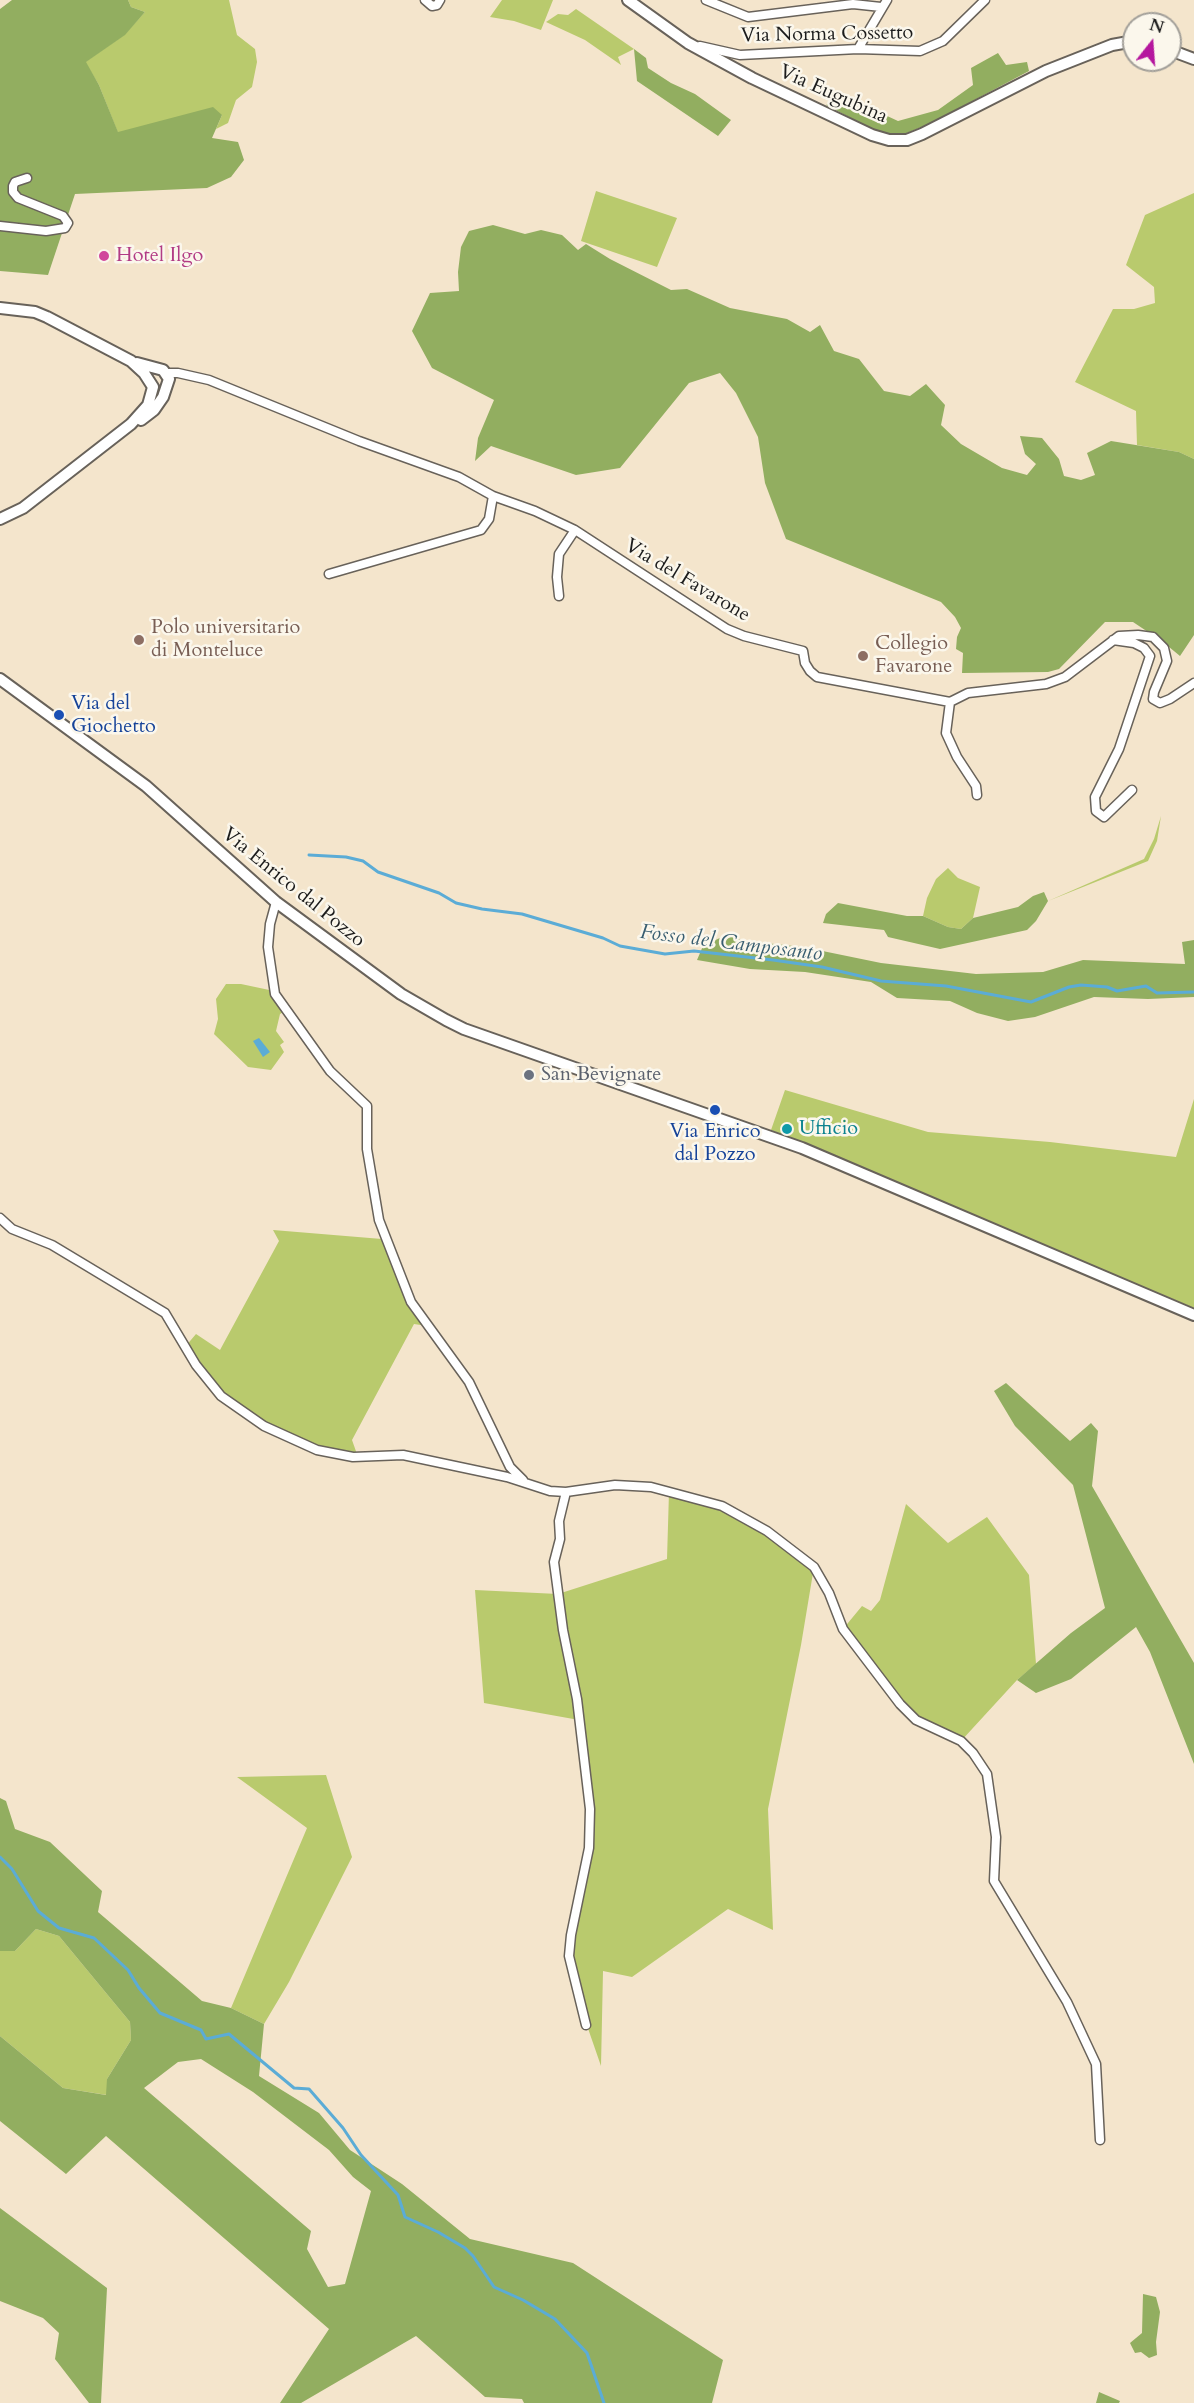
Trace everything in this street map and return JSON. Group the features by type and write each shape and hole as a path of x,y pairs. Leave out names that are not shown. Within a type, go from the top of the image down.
{"street":[{"path":"425,0 432,6 437,5 440,0"},
{"name":"Via Eugubina","path":"628,0 688,43 779,92 872,135 889,140 907,140 1046,71 1122,43"},
{"path":"706,0 747,17 853,4 884,4"},
{"name":"Via Norma Cossetto","path":"688,43 740,55 858,49 920,51 943,41 986,0"},
{"path":"858,49 884,4"},
{"path":"0,226 46,231 65,228 68,223 63,216 18,198 13,192 13,186 15,182 27,178"},
{"path":"0,308 35,312 131,361 162,371 168,379 163,397 154,410 131,424"},
{"path":"131,361 151,383 160,389 165,386"},
{"path":"0,519 23,508 131,424 148,405 152,372 162,371"},
{"name":"Via del Favarone","path":"162,371 209,380 359,441 459,477 493,496 535,511 575,530 727,629 744,636 803,651 805,663 818,677 950,702"},
{"path":"329,574 481,530 489,519 493,496"},
{"path":"559,597 557,577 559,554 575,530"},
{"path":"977,795 976,786 957,757 946,733 950,702 968,693 1046,684 1065,677 1119,636 1153,637 1164,648 1167,662 1153,699 1160,703 1194,683"},
{"path":"1113,640 1134,643 1144,648 1150,656 1119,749 1095,797 1096,811 1104,817 1132,790"},
{"name":"Via Enrico dal Pozzo","path":"0,679 146,786 276,902 401,994 464,1029 801,1148 1194,1315"},
{"path":"276,902 270,924 268,947 275,994 330,1071 367,1106 367,1149 379,1220 411,1302 469,1382 510,1467 526,1483"},
{"path":"0,1218 12,1229 52,1245 165,1313 196,1365 221,1396 264,1426 317,1450 353,1457 403,1455 507,1477 550,1491 566,1492 615,1485 651,1487 722,1506 767,1531 814,1567 829,1593 843,1629 900,1704 916,1720 961,1741 973,1753 987,1774 996,1837 994,1881 1067,2002 1096,2064 1100,2140"},
{"path":"566,1492 560,1521 560,1539 554,1562 563,1630 577,1699 590,1809 589,1848 571,1935 569,1956 586,2025"}],"green space":[{"path":"12,0 128,0 131,7 145,12 125,35 86,62 99,85 118,132 213,107 222,115 212,138 238,142 244,160 231,177 207,188 75,194 48,275 0,271 0,9"},
{"path":"128,0 229,0 237,35 255,49 257,62 252,87 236,100 228,123 216,129 222,115 159,122 118,133 99,85 85,62 124,35 145,12 131,7"},
{"path":"502,0 553,0 541,30 514,21 490,17"},
{"path":"576,9 634,49 618,57 621,65 585,40 546,22 558,14 568,15"},
{"path":"634,49 646,58 648,68 671,83 695,94 731,120 718,136 637,81"},
{"path":"998,53 1006,65 1027,62 1029,71 931,123 902,135 882,134 826,105 846,97 898,121 938,110 973,85 971,68"},
{"path":"596,191 677,218 657,267 581,241"},
{"path":"1194,193 1194,459 1179,452 1137,445 1136,411 1075,382 1113,309 1134,309 1155,303 1154,287 1126,265 1145,215"},
{"path":"493,225 525,234 541,230 562,235 578,250 586,244 671,290 687,289 730,308 787,319 810,332 820,325 834,351 859,359 884,391 910,396 926,384 945,405 941,425 961,444 1002,468 1027,475 1036,464 1025,454 1020,436 1042,438 1059,459 1064,476 1081,480 1095,475 1087,453 1111,441 1179,452 1194,459 1194,635 1180,656 1133,622 1105,622 1059,669 1048,672 962,673 963,653 956,649 957,637 961,628 955,617 941,602 786,539 765,483 758,437 736,393 720,373 689,383 620,468 576,475 491,446 475,461 478,438 494,400 432,368 412,331 430,293 459,291 458,272 461,247 469,231"},
{"path":"1161,816 1157,841 1148,861 1048,901 1144,859 1154,839"},
{"path":"948,868 958,878 980,887 973,918 961,929 948,927 923,916 927,898 936,879"},
{"path":"1044,892 1048,901 1036,921 1027,930 940,949 888,937 884,930 823,923 826,914 838,903 907,916 923,916 948,927 961,929 973,918 1018,907 1033,896"},
{"path":"726,935 746,941 803,947 881,963 976,974 1043,972 1083,960 1185,964 1182,942 1194,940 1194,997 1148,999 1094,997 1035,1017 1008,1021 977,1013 950,1001 897,998 871,982 805,972 750,969 697,960 703,946"},
{"path":"226,984 241,984 274,991 285,1011 280,1014 276,1031 284,1042 280,1045 284,1052 271,1070 248,1067 214,1034 218,1019 216,999"},
{"path":"785,1090 928,1132 1050,1142 1176,1157 1194,1099 1194,1308 771,1130"},
{"path":"273,1230 382,1239 414,1306 427,1326 414,1324 352,1440 358,1457 317,1450 264,1426 221,1396 185,1347 196,1334 220,1350 279,1241"},
{"path":"1006,1383 1070,1441 1091,1423 1098,1431 1092,1486 1194,1663 1194,1764 1150,1652 1136,1627 1071,1679 1036,1693 1017,1680 1071,1633 1105,1608 1073,1485 1015,1426 994,1391"},
{"path":"669,1492 722,1506 814,1567 768,1809 773,1930 728,1909 632,1977 603,1971 601,2066 583,2014 569,1956 589,1848 579,1720 484,1703 475,1590 558,1594 667,1559"},
{"path":"906,1504 948,1543 987,1517 1029,1575 1036,1664 1017,1680 961,1741 916,1720 843,1629 862,1606 871,1611 880,1600"},
{"path":"326,1775 352,1857 289,1982 264,2024 231,2008 307,1828 237,1777"},
{"path":"0,1798 6,1801 15,1829 50,1842 102,1891 98,1912 202,2001 231,2008 264,2024 259,2076 319,2113 350,2150 402,2184 470,2239 573,2263 723,2360 712,2403 524,2403 522,2399 485,2397 416,2336 301,2403 280,2403 329,2329 106,2136 66,2174 0,2121 0,2036 63,2088 106,2095 107,2079 131,2040 130,2022 59,1936 36,1929 15,1951 0,1951","holes":["201,2059 253,2092 329,2150 353,2177 371,2191 345,2284 328,2287 307,2249 311,2231 144,2088 178,2062"]},
{"path":"36,1929 59,1936 130,2022 131,2040 107,2079 107,2095 63,2088 0,2036 0,1951 15,1951"},
{"path":"0,2208 107,2288 101,2403 89,2403 55,2359 59,2333 43,2318 0,2301"},
{"path":"1143,2294 1156,2297 1160,2312 1156,2342 1157,2355 1149,2358 1141,2352 1135,2353 1130,2343 1142,2333"},
{"path":"1099,2392 1120,2401 1119,2403 1096,2403"}],"water":[{"path":"259,1038 270,1052 263,1057 253,1041"}],"waterway":[{"name":"Fosso del Camposanto","path":"309,855 346,857 363,861 378,872 439,893 456,903 522,914 603,938 620,946 665,954 694,951 773,960 822,967 881,981 946,986 1031,1002 1069,987 1081,985 1107,987 1117,991 1146,986 1157,993 1194,992"},
{"path":"0,1857 12,1869 38,1911 59,1928 94,1938 128,1970 139,1988 160,2013 201,2030 206,2039 229,2034 294,2088 309,2089 343,2128 361,2155 398,2195 405,2217 438,2232 465,2248 494,2287 523,2300 555,2319 587,2353 604,2403"}],"place":[{"name":"Hotel Ilgo","path":"104,256"},
{"name":"Polo universitario di Monteluce","path":"139,640"},
{"name":"Collegio Favarone","path":"863,656"},
{"name":"Via del Giochetto","path":"59,715"},
{"name":"San Bevignate","path":"529,1075"},
{"name":"Via Enrico dal Pozzo","path":"715,1110"},
{"name":"Ufficio","path":"787,1129"}]}
